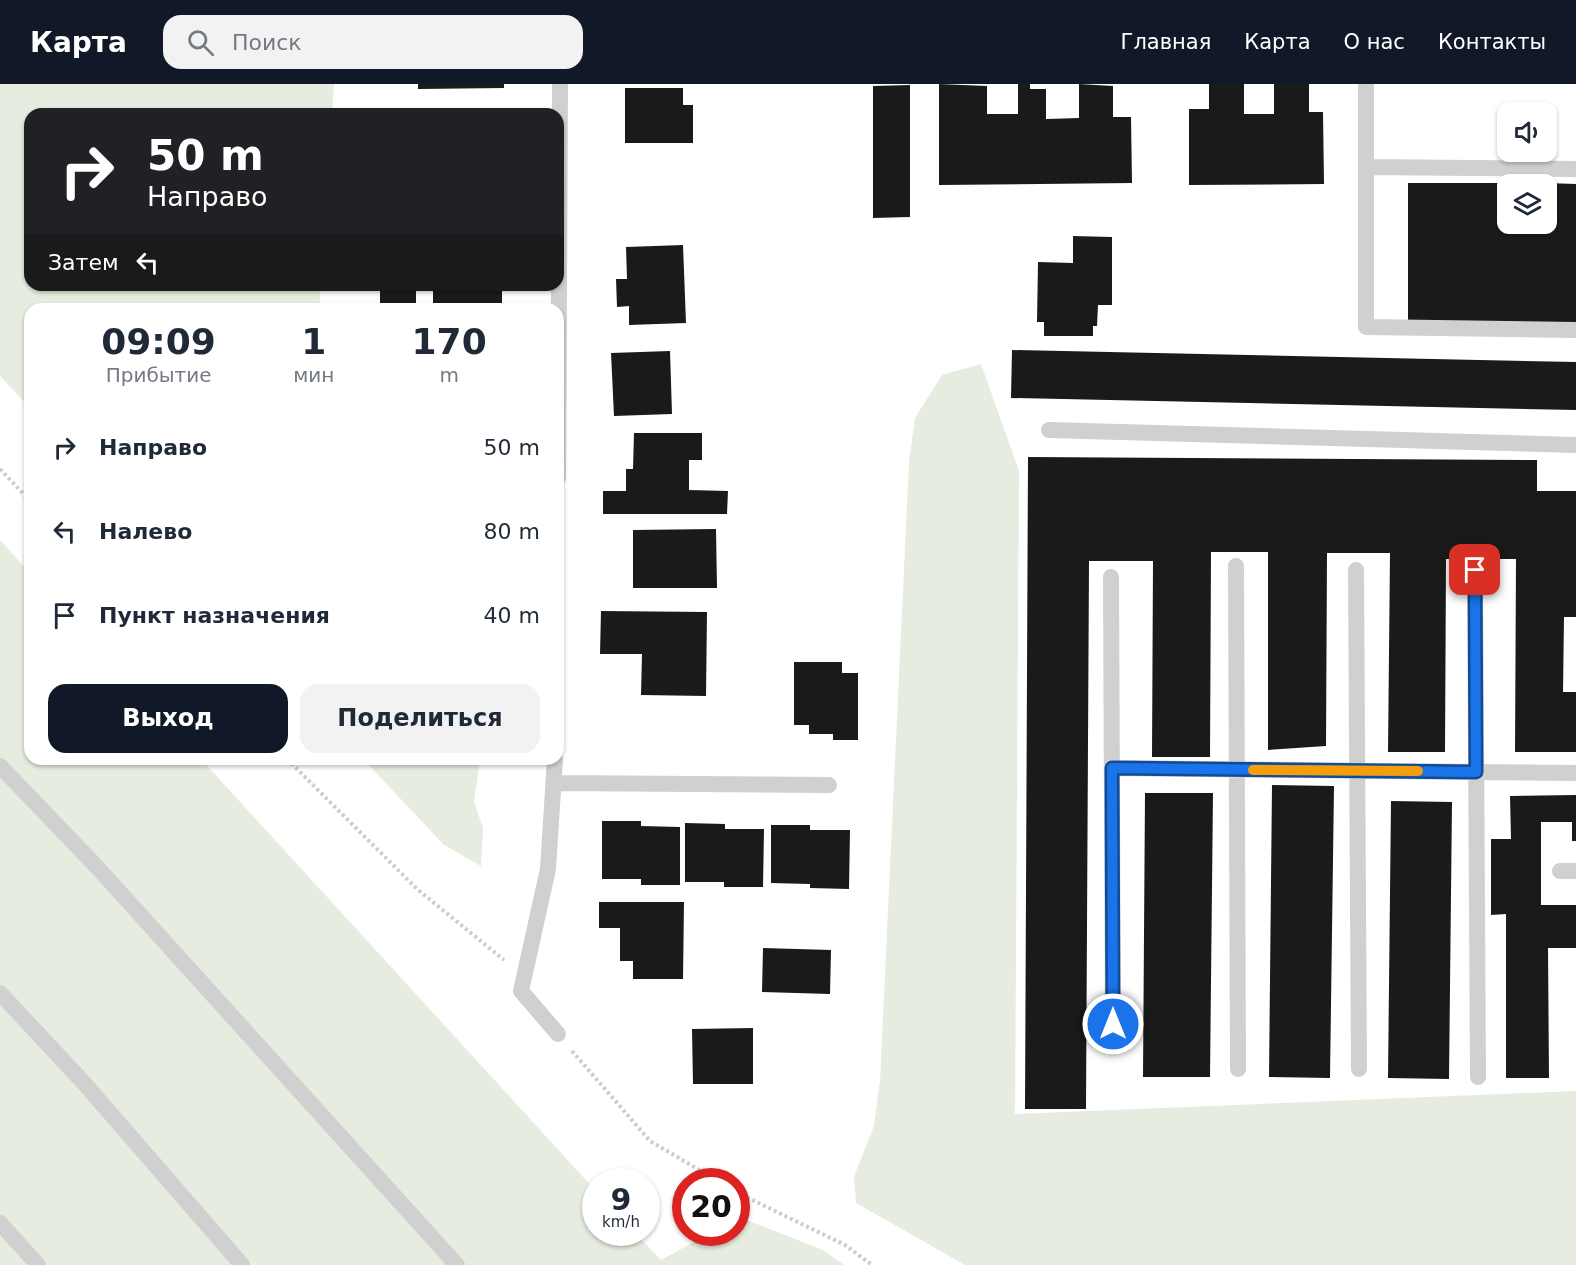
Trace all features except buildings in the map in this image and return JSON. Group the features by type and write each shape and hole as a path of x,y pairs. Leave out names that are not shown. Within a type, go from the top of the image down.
{"lane":[{"path":"560,84 560,108"},
{"path":"1366,84 1366,327 1576,330"},
{"path":"1366,167 1576,169"},
{"path":"1050,430 1576,445"},
{"path":"1236,566 1238,1069"},
{"path":"1356,570 1359,1069"},
{"path":"1475,570 1478,1077"},
{"path":"1111,577 1113,1047"},
{"path":"555,765 547,878 521,991 558,1034"},
{"path":"0,766 97,867 457,1265"},
{"path":"1112,768 1576,773"},
{"path":"555,783 829,785"},
{"path":"0,993 84,1083 242,1265"},
{"path":"0,1223 38,1265"}],"path":[{"path":"0,469 24,495"},
{"path":"292,765 417,889 520,973 521,991"},
{"path":"558,1034 650,1141 696,1168"},
{"path":"750,1199 845,1245 872,1265"}],"shaded area":[{"path":"0,84 334,84 332,108 24,108 24,291 320,291 320,303 24,303 24,402 0,376"},
{"path":"981,364 1019,471 1015,1114 1576,1091 1576,1265 965,1265 856,1203 854,1177 874,1126 880,1081 909,462 915,418 942,375"},
{"path":"0,540 24,566 24,765 206,765 582,1176 582,1246 648,1246 661,1260 686,1246 750,1246 750,1221 823,1250 844,1265 0,1265"},
{"path":"369,765 479,765 474,802 483,828 481,866 444,845"}],"slow traffic":[{"path":"1253,770 1418,771"}],"route":[{"path":"1113,1024 1112,768 1476,772 1475,570"}]}
